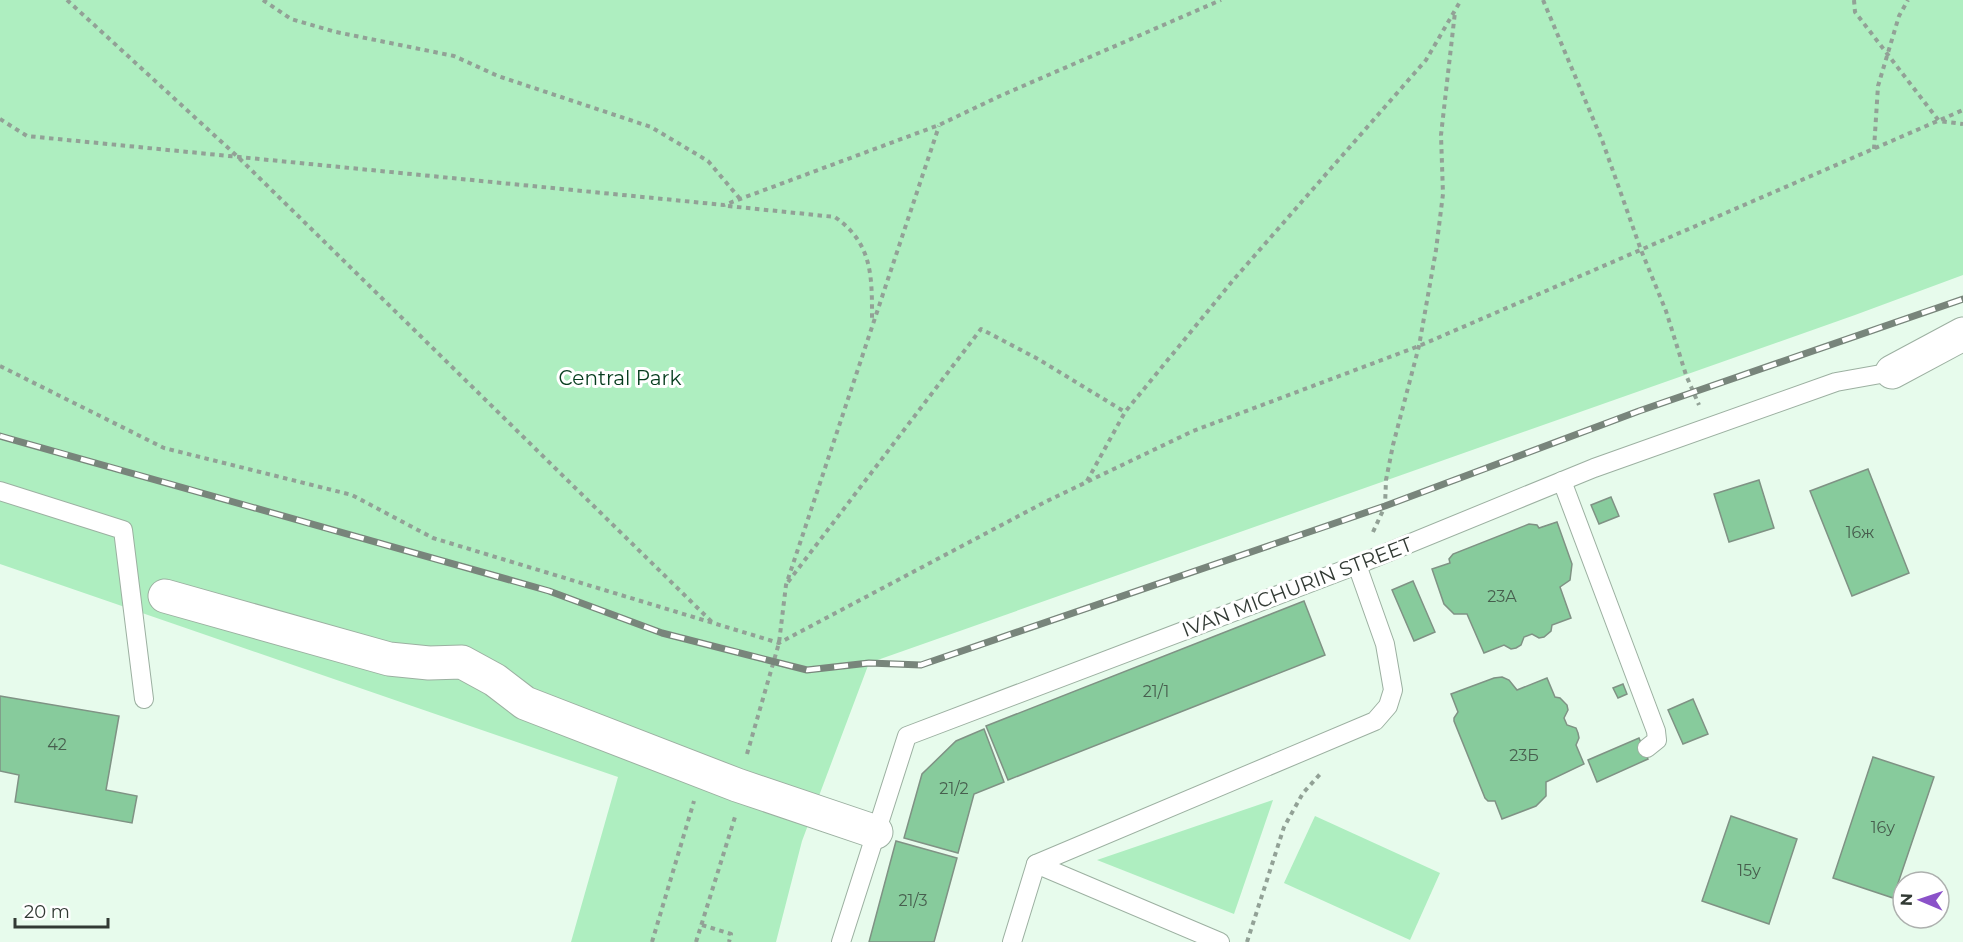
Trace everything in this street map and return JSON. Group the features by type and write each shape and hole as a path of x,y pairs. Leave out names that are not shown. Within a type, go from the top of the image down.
{"street":[{"path":"1892,372 1963,334"},
{"path":"165,596 389,658 429,663 462,662 495,680 525,703 741,786 876,832"}],"lane":[{"name":"IVAN MICHURIN STREET","path":"841,942 907,736 1357,565 1562,481 1836,382 1892,372"},
{"path":"1562,481 1656,731 1657,740 1647,748"},
{"path":"0,490 123,530 144,699"},
{"path":"1036,864 1375,721 1388,706 1393,690 1384,644 1357,565"},
{"path":"1012,942 1036,864"},
{"path":"1036,864 1220,942"}],"path":[{"path":"67,0 238,157 715,625"},
{"path":"263,0 291,19 336,32 454,56 498,76 651,127 708,161 741,200"},
{"path":"724,205 939,125 1221,0"},
{"path":"1087,482 1125,412 1235,278 1426,60 1461,0"},
{"path":"1543,0 1602,140 1641,250 1666,310 1686,375 1708,428"},
{"path":"1854,0 1855,12 1939,121 1963,124"},
{"path":"1875,149 1878,86 1899,16 1908,0"},
{"path":"1357,565 1385,506 1386,480 1419,346 1436,250 1443,194 1442,135 1455,10"},
{"path":"0,366 164,448 352,495 433,538 779,643 1045,502 1193,431 1419,346 1963,110"},
{"path":"0,118 27,136 835,217 848,226 862,245 870,267 873,325"},
{"path":"696,942 779,643 786,585 939,125"},
{"path":"786,585 981,329 1038,359 1125,412"},
{"path":"1247,942 1284,827 1303,793 1323,770"},
{"path":"652,942 703,772"},
{"path":"702,925 731,934 729,942"}],"green space":[{"name":"Central Park","path":"0,0 1963,0 1963,275 869,663 802,841 776,942 571,942 618,777 0,564"},
{"path":"1273,800 1234,914 1097,860"},
{"path":"1315,816 1440,873 1410,940 1284,883"}],"building":[{"path":"1868,469 1909,573 1852,596 1810,491"},
{"path":"1759,480 1774,528 1729,542 1714,494"},
{"path":"1611,497 1619,516 1599,524 1591,505"},
{"path":"1557,522 1572,564 1570,580 1560,587 1571,618 1552,625 1551,631 1544,637 1539,638 1532,634 1524,637 1521,645 1516,648 1511,649 1504,645 1484,653 1467,614 1454,614 1444,604 1432,569 1450,563 1449,559 1453,554 1529,524 1537,525 1539,528"},
{"path":"1413,581 1435,632 1414,641 1392,590"},
{"path":"1304,601 1325,655 1008,780 986,726"},
{"path":"1502,677 1509,680 1517,690 1547,678 1555,697 1560,698 1567,705 1568,710 1564,718 1567,725 1576,728 1579,738 1576,745 1584,764 1546,782 1546,796 1536,806 1502,819 1495,801 1488,801 1485,798 1454,721 1458,712 1451,694"},
{"path":"1623,684 1627,694 1618,698 1613,688"},
{"path":"0,696 119,716 106,790 137,796 132,823 15,802 19,775 0,771"},
{"path":"1693,699 1708,734 1683,744 1668,710"},
{"path":"984,729 1004,782 974,794 958,853 904,838 922,774 956,741"},
{"path":"1639,738 1648,759 1597,782 1588,760"},
{"path":"1873,757 1934,777 1902,870 1891,870 1891,897 1833,878"},
{"path":"1731,816 1797,839 1769,924 1702,901"},
{"path":"896,841 957,858 934,942 869,942"}],"railway":[{"path":"0,436 549,591 662,633 807,670 869,663 921,665 1385,506 1639,411 1963,299"}]}
